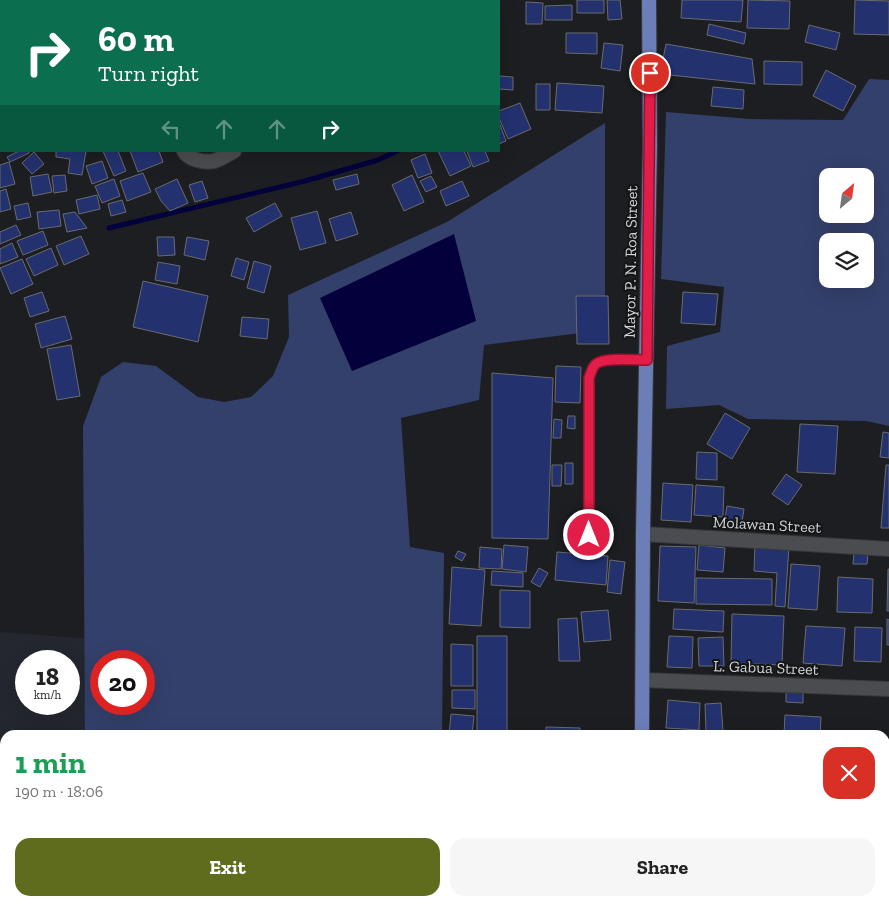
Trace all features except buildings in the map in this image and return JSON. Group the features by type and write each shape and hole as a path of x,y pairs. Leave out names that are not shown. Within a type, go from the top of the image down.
{"main road":[{"name":"Mayor P. N. Roa Street","path":"642,730 643,534 650,146 649,0"}],"street":[{"path":"184,152 186,155 200,161 214,161 232,152"},
{"name":"Molawan Street","path":"643,534 889,549"},
{"name":"L. Gabua Street","path":"643,680 889,689"}],"lane":[{"path":"589,535 589,378 592,368 597,362 605,360 647,360"}],"shaded area":[{"path":"869,79 889,80 889,426 866,421 748,419 719,405 666,409 667,346 720,332 724,287 661,279 666,112 750,119 843,120"},
{"path":"605,123 605,330 484,345 479,400 401,418 410,547 444,553 442,730 85,730 83,426 101,377 123,362 156,366 198,397 224,402 251,397 273,376 289,337 288,295 447,222"},
{"path":"454,234 476,321 352,371 320,298"},
{"path":"0,632 106,640 104,650 90,650 90,715 100,715 99,730 0,730"}],"waterway":[{"path":"109,228 305,181 378,160 395,152"}],"route":[{"path":"589,535 589,378 592,368 597,362 605,360 647,360 650,73"}]}
